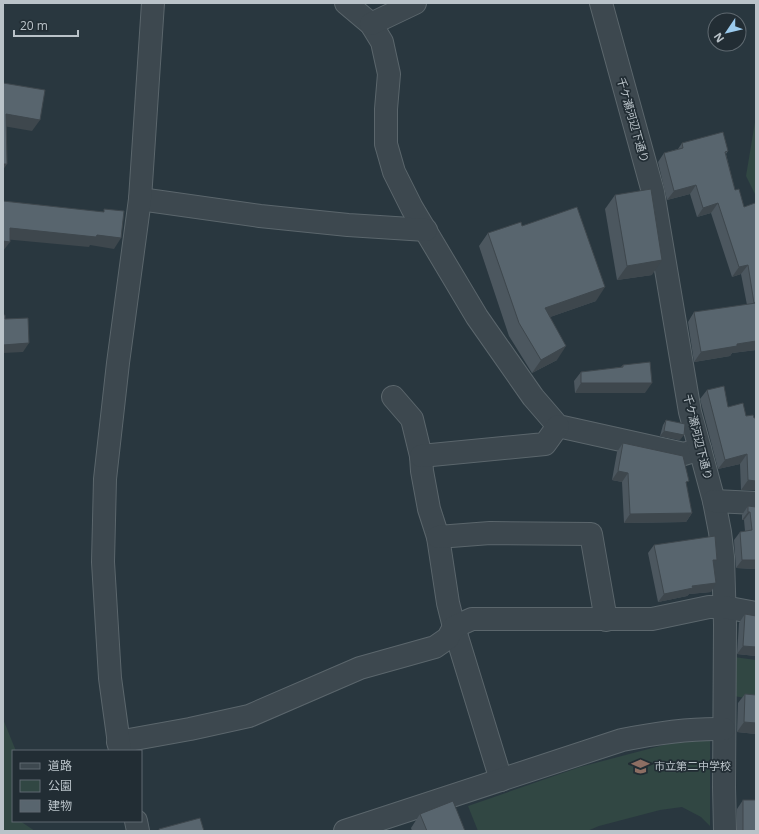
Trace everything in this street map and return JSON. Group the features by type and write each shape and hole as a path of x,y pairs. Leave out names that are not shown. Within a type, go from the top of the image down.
{"street":[{"path":"153,3 140,199 118,363 105,479 103,562 110,678 119,746 249,716 360,668 435,647 448,638 454,627 472,619 652,620 709,607 724,607 756,613"},
{"path":"346,3 371,24 382,42 389,74 386,109 386,144 394,172 412,208 477,316 533,397 558,426 684,454 700,449"},
{"path":"371,24 415,3"},
{"name":"千ケ瀬河辺下通り","path":"601,3 653,192 690,412 714,501 724,557 725,831"},
{"path":"140,199 260,216 348,225 426,230"},
{"path":"393,397 412,419 421,456 429,509 438,537 448,603 501,780"},
{"path":"421,456 545,444 558,426"},
{"path":"714,501 756,503"},
{"path":"438,537 490,534 591,534 606,620"},
{"path":"345,831 622,740 694,728 724,729"}],"green space":[{"path":"756,116 756,196 746,176"},
{"path":"734,657 756,660 756,700 734,696"},
{"path":"3,719 16,750 12,750 12,822 22,822 35,831 3,831"},
{"name":"市立第二中学校","path":"694,737 710,740 710,826 701,817 682,807 660,810 599,826 587,831 478,831 468,806 580,767"}],"building":[{"path":"3,83 45,90 40,120 6,114 7,164 3,164"},
{"path":"723,132 728,151 725,152 735,190 739,189 744,207 755,203 756,206 756,302 754,303 748,265 739,267 718,203 703,208 696,185 674,191 664,153 683,148 682,143"},
{"path":"651,189 662,260 627,266 615,195"},
{"path":"3,201 104,212 104,209 124,211 121,238 97,235 96,237 10,228 10,242 3,241"},
{"path":"577,207 605,287 545,308 566,346 541,360 519,323 488,233 521,222 522,226"},
{"path":"756,303 756,341 701,352 694,312"},
{"path":"3,315 5,315 5,319 28,318 29,343 3,345"},
{"path":"650,362 652,383 581,383 581,372"},
{"path":"724,386 728,407 743,403 746,416 753,415 754,418 756,418 756,481 748,480 747,454 725,460 707,390"},
{"path":"666,420 685,424 684,435 664,431"},
{"path":"623,443 683,456 689,481 686,482 692,513 630,514 628,473 618,471"},
{"path":"748,506 756,507 756,560 742,560 740,532 752,530"},
{"path":"715,536 717,560 713,560 716,583 692,586 693,588 664,594 654,545"},
{"path":"745,614 756,616 756,647 743,646"},
{"path":"745,694 756,695 756,723 744,722"},
{"path":"743,800 756,800 756,831 743,831"},
{"path":"453,801 465,831 427,831 420,814"},
{"path":"200,818 204,831 159,831 159,829"}],"place":[{"name":"市立第二中学校","path":"641,766"}]}
